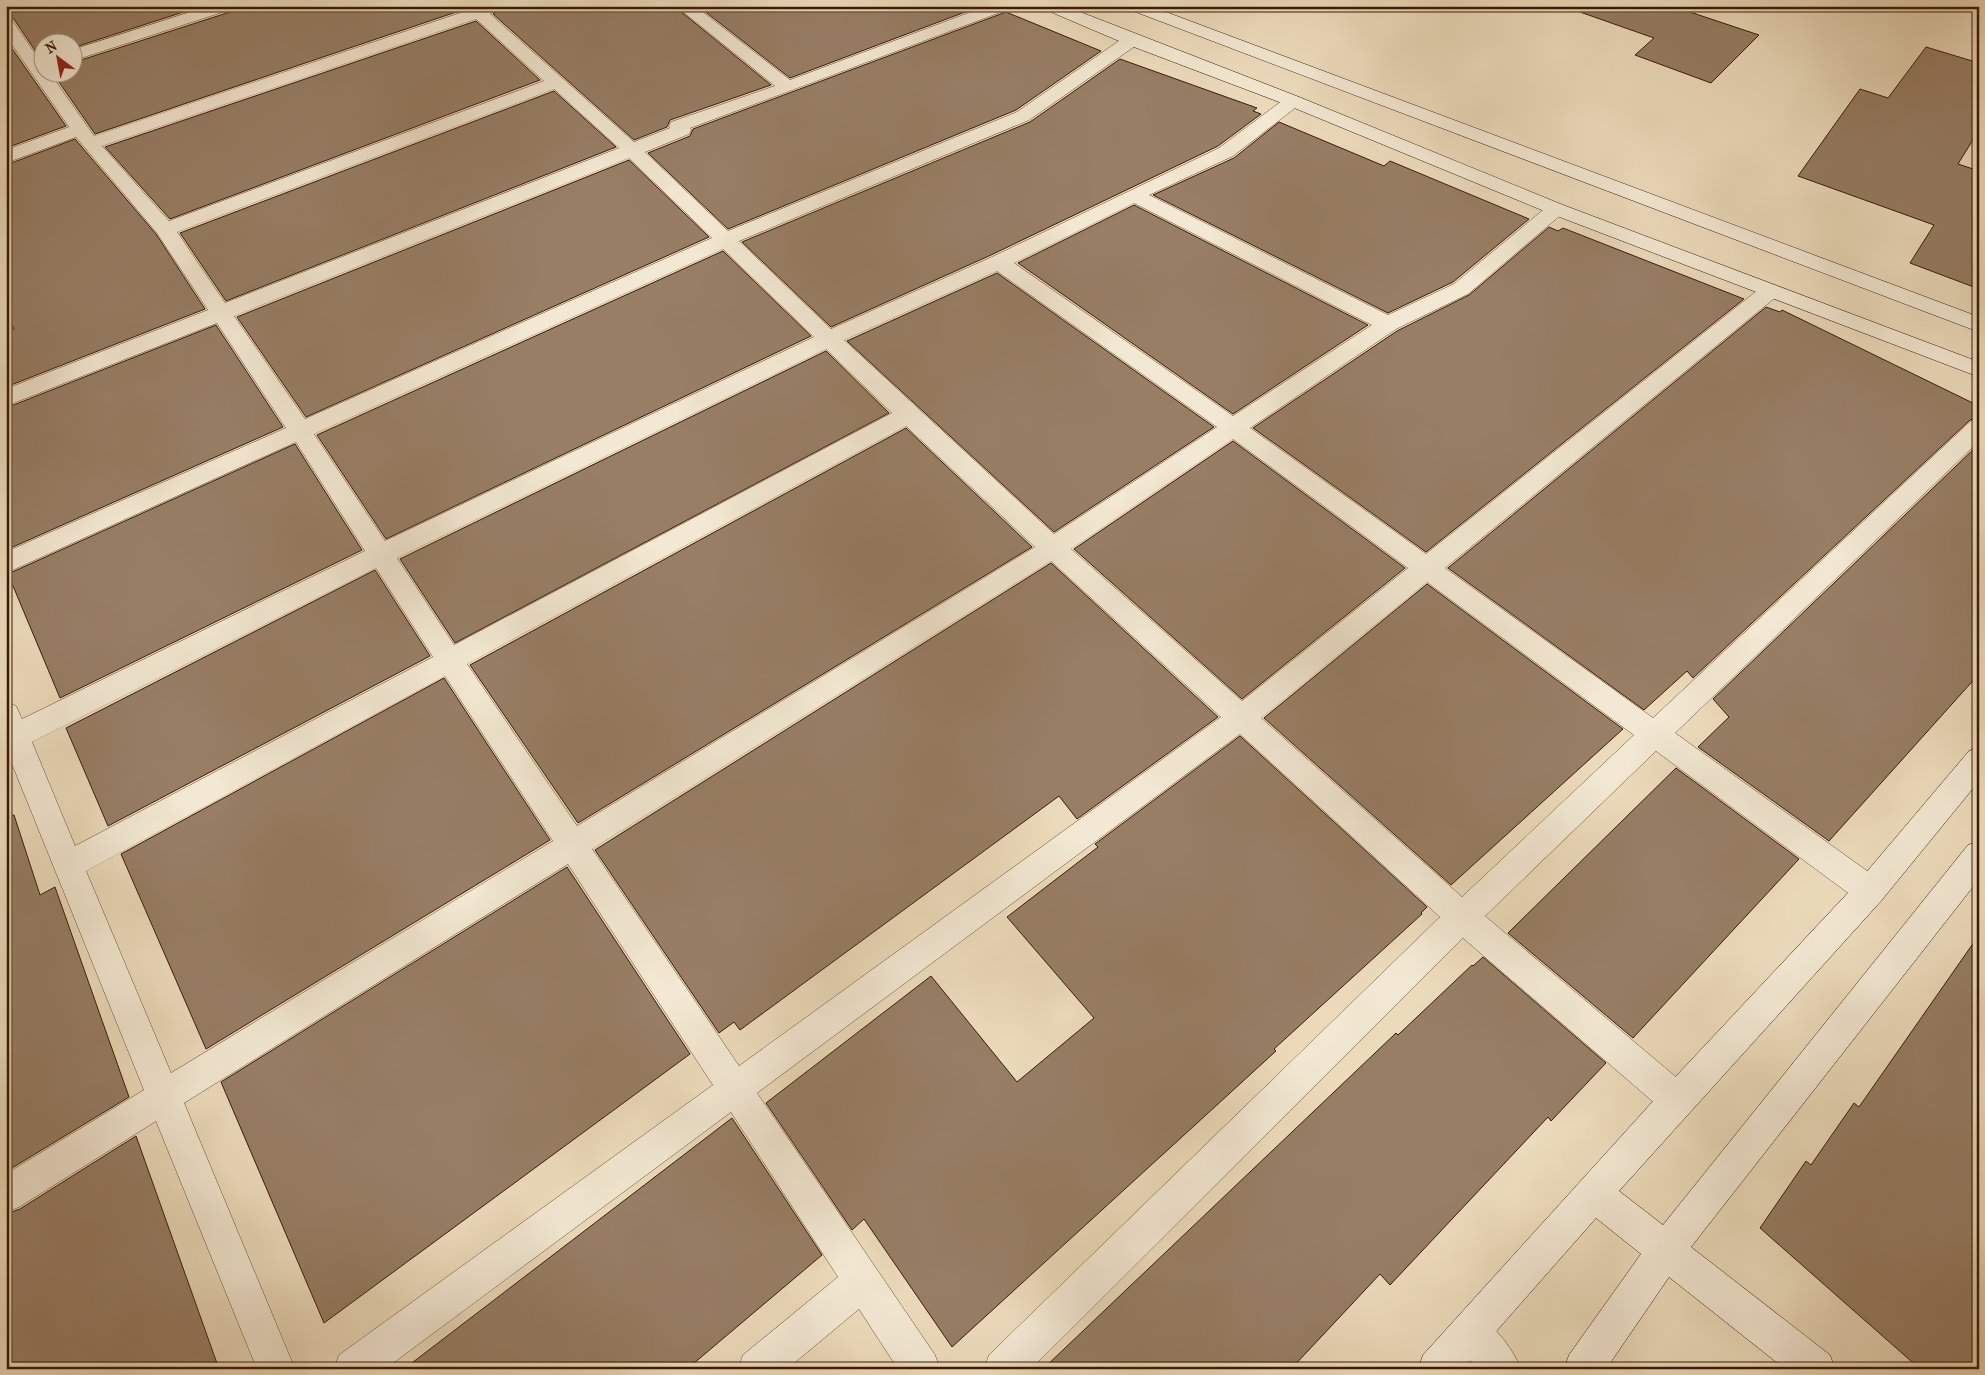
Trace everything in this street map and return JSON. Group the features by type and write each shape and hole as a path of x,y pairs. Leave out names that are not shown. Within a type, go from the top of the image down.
{"street":[{"path":"82,53 226,6"},
{"path":"684,6 788,87"},
{"path":"6,398 682,130 678,126 788,87 1003,6"},
{"path":"1050,6 1132,40 1293,101 1556,209 1979,370"},
{"path":"1134,6 1979,325"},
{"path":"6,157 85,136 487,9 555,83 631,150 908,415 1053,548 1462,917 1677,1100"},
{"path":"6,24 32,56"},
{"path":"6,563 725,240 1023,116 1132,40"},
{"path":"50,82 85,136 165,229 222,313 450,661 922,1369"},
{"path":"165,229 555,83"},
{"path":"276,1369 10,726 380,555 828,339 999,262 1134,194 1226,152 1293,101"},
{"path":"1134,194 1388,324"},
{"path":"6,1194 1053,548 1388,324 1461,289 1556,209"},
{"path":"999,262 1234,428 1870,891"},
{"path":"353,1369 1241,718 1770,291"},
{"path":"67,866 908,415"},
{"path":"1003,1369 1462,917 1979,427"},
{"path":"1437,1369 1677,1100 1870,891 1979,760"},
{"path":"1583,1369 1666,1250 1979,855"},
{"path":"1594,1194 1816,1369"},
{"path":"757,1369 863,1281"},
{"path":"1470,1331 1502,1369"}],"building":[{"path":"6,6 202,6 82,45 82,32 32,32 32,46 14,19 6,17"},
{"path":"236,6 474,6 95,134 59,82 82,82 82,60 233,11"},
{"path":"506,6 674,6 771,85 670,120 667,127 634,140 493,14"},
{"path":"698,6 981,6 790,78"},
{"path":"1581,6 1672,6 1759,35 1711,83 1635,55 1654,38 1580,12"},
{"path":"1006,12 1101,51 1016,110 728,229 648,153 690,136 693,129"},
{"path":"476,21 540,80 170,219 105,147"},
{"path":"6,40 32,77 32,82 35,82 66,126 6,148"},
{"path":"1926,47 1979,63 1979,130 1958,164 1979,171 1979,289 1910,263 1934,225 1798,176 1860,89 1888,98"},
{"path":"1120,59 1257,108 1253,111 1261,114 1218,146 991,255 831,327 742,242 1030,122"},
{"path":"554,91 616,147 226,301 180,233"},
{"path":"1279,122 1384,166 1390,161 1529,219 1453,282 1388,313 1153,195 1234,158"},
{"path":"75,139 156,234 205,309 6,387 6,332 14,329 6,312 6,165"},
{"path":"629,160 709,237 306,417 237,317"},
{"path":"1134,205 1368,325 1233,414 1018,263"},
{"path":"1549,227 1558,231 1563,228 1744,299 1426,552 1253,428 1397,331 1469,295"},
{"path":"723,251 811,336 386,539 317,435"},
{"path":"997,273 1214,427 1054,532 847,341"},
{"path":"1766,307 1780,312 1782,310 1979,406 1979,417 1970,420 1693,678 1687,671 1644,710 1448,568"},
{"path":"216,325 283,427 6,550 6,408"},
{"path":"826,351 889,413 455,643 400,559"},
{"path":"906,428 1032,547 578,823 470,665"},
{"path":"1233,441 1405,568 1242,699 1074,549"},
{"path":"295,444 362,550 60,698 8,574"},
{"path":"1979,444 1979,674 1829,841 1698,747 1729,717 1713,699"},
{"path":"1051,563 1218,717 1077,819 1059,796 740,1030 734,1022 719,1033 595,850"},
{"path":"375,570 430,656 108,826 66,728"},
{"path":"1427,584 1623,729 1451,885 1264,718"},
{"path":"444,678 550,840 206,1049 121,854"},
{"path":"1240,736 1427,907 1422,914 1274,1049 1276,1051 952,1347 864,1219 852,1230 766,1103 931,976 1017,1082 1094,1018 1007,917 1098,847 1095,844"},
{"path":"1676,768 1799,859 1633,1038 1508,933"},
{"path":"14,815 40,895 55,887 129,1097 7,1171 6,816"},
{"path":"567,867 690,1054 324,1323 221,1082"},
{"path":"1979,935 1979,1369 1920,1369 1760,1228 1806,1161 1811,1165 1854,1103 1859,1107"},
{"path":"1483,957 1606,1063 1551,1121 1548,1117 1390,1285 1380,1274 1291,1369 1043,1369 1396,1033 1398,1035 1472,965"},
{"path":"732,1118 822,1255 687,1369 404,1369"},
{"path":"136,1136 219,1369 6,1369 6,1214 20,1209"}]}
